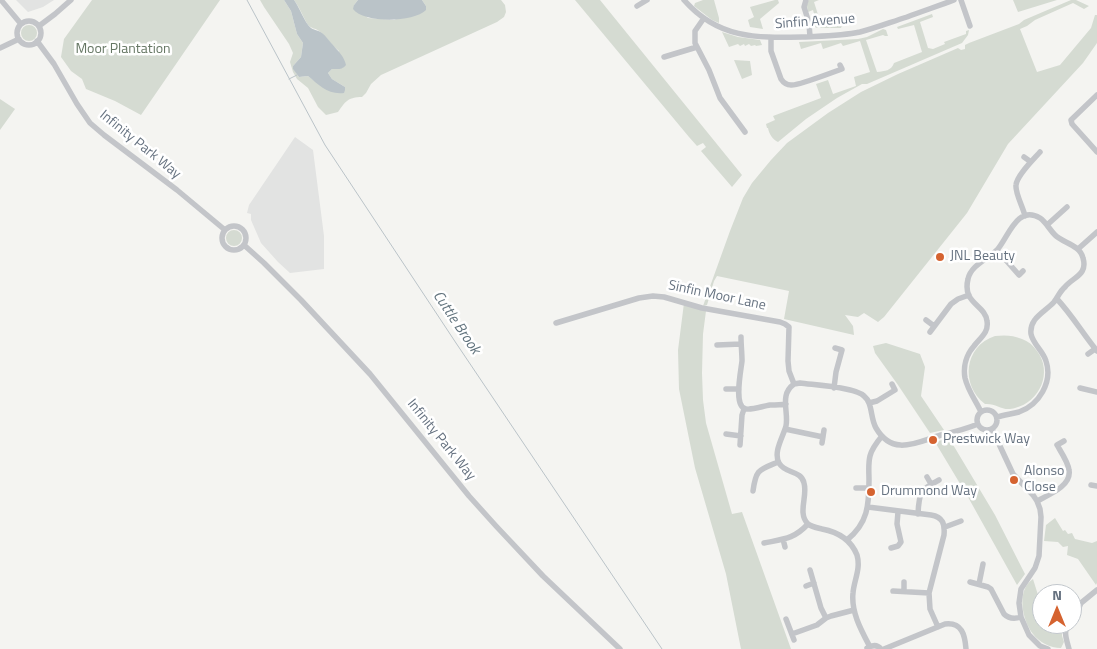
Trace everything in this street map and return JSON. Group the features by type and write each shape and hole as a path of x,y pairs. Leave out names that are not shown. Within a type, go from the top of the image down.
{"street":[{"path":"1,0 21,24"},
{"path":"39,26 71,0"},
{"path":"637,6 647,0"},
{"name":"Sinfin Avenue","path":"684,0 704,18 719,27 738,34 771,38 810,37 861,32 949,1"},
{"path":"806,0 804,7 809,23 810,37"},
{"path":"961,0 970,26"},
{"path":"704,18 694,33 697,47 720,98 745,132"},
{"path":"32,22 39,26 41,34 37,42 25,44 19,39 18,31 21,24 32,22"},
{"path":"771,38 771,51 781,78 789,85 842,69 840,65"},
{"path":"0,48 19,39"},
{"name":"Infinity Park Way","path":"37,42 54,64 77,104 90,122 225,230"},
{"path":"664,57 697,47"},
{"path":"1096,151 1072,124 1071,120 1097,95"},
{"path":"1027,215 1016,185 1040,152"},
{"path":"1024,157 1031,162"},
{"path":"1047,225 1067,207"},
{"path":"981,412 968,387 965,367 970,351 985,334 988,322 984,312 974,303 969,295 967,284 970,274 976,266 997,250 1016,221 1027,215 1040,218 1055,235 1078,249 1083,258 1083,270 1078,277 1066,285 1057,299 1035,319 1031,329 1032,338 1044,355 1048,368 1047,380 1042,393 1036,401 1023,410 997,417"},
{"path":"233,226 244,230 246,238 244,245 237,250 225,246 222,238 225,230 233,226"},
{"path":"1078,249 1097,232"},
{"name":"Infinity Park Way","path":"244,245 301,300 365,368 469,496 503,534 543,576 620,649"},
{"path":"997,250 1019,275"},
{"path":"930,332 951,304 969,295"},
{"name":"Sinfin Moor Lane","path":"556,323 639,298 653,296 664,297 702,308 721,310 785,324 789,327 788,361 789,371 794,384"},
{"path":"1057,299 1070,313 1084,336 1096,350 1088,354"},
{"path":"926,320 934,326"},
{"path":"741,337 739,389 741,407 750,409 786,404"},
{"path":"717,345 741,344"},
{"path":"834,388 842,350"},
{"path":"966,649 963,633 957,626 950,624 883,649 877,646 868,648 854,610 853,593 859,566 856,555 847,540 842,536 808,524 804,516 805,488 803,480 798,474 784,469 778,462 777,454 787,418 786,393 791,386 800,383 858,392 865,396 877,430 882,436 893,443 901,445 909,445 978,424"},
{"path":"1080,388 1097,392"},
{"path":"726,389 739,389"},
{"path":"869,403 877,401 895,390"},
{"path":"740,446 744,408"},
{"path":"981,412 990,411 997,417"},
{"path":"981,412 978,424 986,430 992,429 996,424 997,417"},
{"path":"785,429 822,440 824,430"},
{"path":"992,429 1013,474 1037,501 1041,517 1039,556 1035,568 1021,589 1019,603 1021,617 1030,635 1040,646 1048,649"},
{"path":"726,434 741,436"},
{"path":"847,540 860,527 865,517 868,507 869,458 874,446 882,436"},
{"path":"1037,501 1060,487 1068,479 1069,470 1057,445 1064,441"},
{"path":"753,491 755,478 759,472 778,462"},
{"path":"927,477 930,484"},
{"path":"747,480 754,482"},
{"path":"918,514 921,493 930,484 939,480"},
{"path":"856,488 868,488"},
{"path":"868,507 931,515 939,517 944,523 944,535 929,593 930,610 938,627"},
{"path":"898,512 897,524 901,542"},
{"path":"945,527 961,520"},
{"path":"764,544 795,535 808,524"},
{"path":"783,539 785,547"},
{"path":"901,542 910,544"},
{"path":"891,548 898,546 901,542"},
{"path":"978,584 983,564"},
{"path":"810,570 826,618"},
{"path":"904,582 904,591"},
{"path":"970,582 991,589 1004,614 1014,618 1021,617"},
{"path":"806,586 814,583"},
{"path":"1082,603 1097,590"},
{"path":"893,591 929,593"},
{"path":"786,619 793,637 817,625 826,618 854,610"},
{"path":"1066,634 1069,649"}],"shaded area":[{"path":"16,0 54,0 43,7 28,12"},
{"path":"284,0 294,0 311,28 323,34 342,56 346,65 338,69 332,69 328,73 332,79 345,87 344,93 328,91 308,76 299,77 293,69 293,66 301,57 303,43 297,34 291,11"},
{"path":"358,0 422,0 426,10 411,17 388,20 377,19 358,14 353,9"},
{"path":"295,137 313,150 324,236 324,269 290,273 261,243 251,220 251,214 247,213 249,205"}],"green space":[{"name":"Moor Plantation","path":"92,0 220,0 141,115 115,101 86,89 82,79 71,71 61,57 64,39"},
{"path":"260,0 284,0 291,11 297,34 303,43 301,57 293,66 299,77 308,76 316,82 345,87 332,79 328,73 332,69 338,69 339,51 322,33 308,25 294,0 358,0 354,5 368,18 394,20 426,6 422,0 501,0 505,5 506,12 504,17 497,22 381,75 371,84 362,97 350,99 338,112 326,115 318,107 308,88 297,79 290,62 293,53 289,44"},
{"path":"575,0 600,0 742,175 732,187 701,151 706,147 703,143 697,146"},
{"path":"703,0 714,0 719,23 694,6 695,3"},
{"path":"778,0 779,3 760,19 763,29 750,27 748,20 754,17 750,7"},
{"path":"809,0 819,0 814,2 821,24 840,19 841,28 817,28 813,26 812,23 816,21 813,10 808,12 807,4"},
{"path":"1013,0 1057,0 1018,12"},
{"path":"1071,0 1076,0 1089,6 1084,9 1073,3 1020,29 1037,72 1060,65 1091,28 1095,15 1097,15 1097,43 1083,63 1008,144 967,213 878,322 864,313 858,317 845,315 853,326 854,335 784,319 789,291 717,276 707,305 703,306 743,198 752,183 787,143 861,92 958,48 961,50 965,49 965,45 969,43 1019,24 1024,20"},
{"path":"932,14 933,17 920,22 928,48 933,49 945,44 944,42 966,34 966,31 969,30 962,43 867,84 862,84 806,119 778,142 774,140 766,124 775,120 773,116 821,98 816,84 828,80 833,94 856,86 854,77 870,72 860,41 843,46 841,43 823,49 821,43 801,49 799,42 858,39 883,29 886,30 888,36 883,35 866,40 877,72 885,71 891,68 894,63 922,52 914,25 898,29 897,27"},
{"path":"29,25 37,33 29,41 21,33"},
{"path":"722,32 738,37 760,40 762,45 751,46 749,44 745,46 744,44 740,46 738,44 729,47"},
{"path":"734,60 750,61 752,75 742,79"},
{"path":"0,99 15,109 0,130"},
{"path":"234,230 240,232 242,238 240,244 234,246 228,244 226,238 228,232"},
{"path":"684,303 706,311 703,334 702,373 706,423 732,514 742,512 791,649 741,649 726,574 695,468 679,389 678,350"},
{"path":"995,336 1012,336 1026,341 1034,347 1042,359 1044,377 1041,385 1037,393 1024,405 1007,409 985,404 972,387 969,367 972,357 977,348"},
{"path":"886,343 920,354 925,367 921,396 944,430 930,433 875,353 873,346"},
{"path":"949,438 995,515 1025,574 1017,585 935,442"},
{"path":"1055,518 1063,531 1065,530 1068,534 1072,533 1075,539 1092,543 1097,541 1096,585 1078,559 1067,555 1068,546 1063,547 1058,542 1044,541 1046,525"},
{"path":"1033,579 1035,584 1032,584 1032,632 1026,621 1022,605 1024,590"},
{"path":"1033,634 1062,634 1064,642 1061,648 1057,648 1038,640"}],"waterway":[{"name":"Cuttle Brook","path":"247,0 325,145 662,649"},
{"path":"289,79 297,75"}],"place":[{"name":"JNL Beauty","path":"940,257"},
{"name":"Prestwick Way","path":"933,440"},
{"name":"Alonso Close","path":"1014,480"},
{"name":"Drummond Way","path":"871,492"}]}
